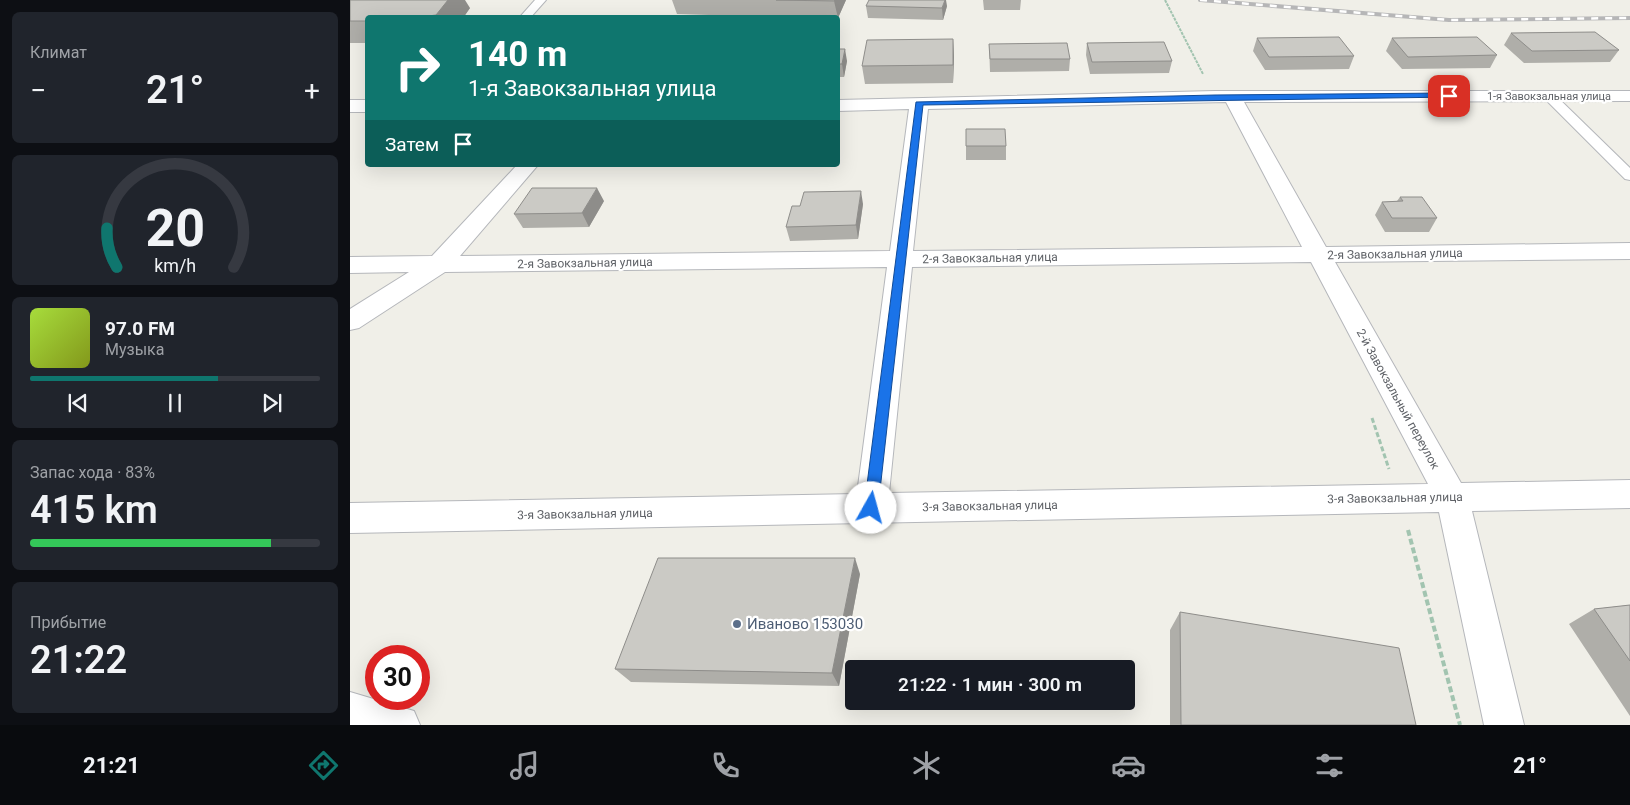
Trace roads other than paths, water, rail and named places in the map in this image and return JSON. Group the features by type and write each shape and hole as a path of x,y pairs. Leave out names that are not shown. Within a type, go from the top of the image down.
{"street":[{"name":"1-я Завокзальная улица","path":"840,105 1223,97 1630,96"},
{"name":"2-й Завокзальный переулок","path":"1223,97 1319,254 1452,497 1504,725"},
{"path":"871,508 902,260 919,103"},
{"path":"350,106 365,106"},
{"path":"350,322 438,265 526,167"},
{"name":"2-я Завокзальная улица","path":"350,265 1630,251"},
{"name":"3-я Завокзальная улица","path":"350,518 1630,494"},
{"path":"350,712 400,725"}],"lane":[{"path":"527,15 541,0"},
{"path":"1548,95 1630,176"}],"railway":[{"path":"1200,0 1449,20 1630,18"}],"place":[{"name":"Иваново 153030","path":"737,624"}]}
